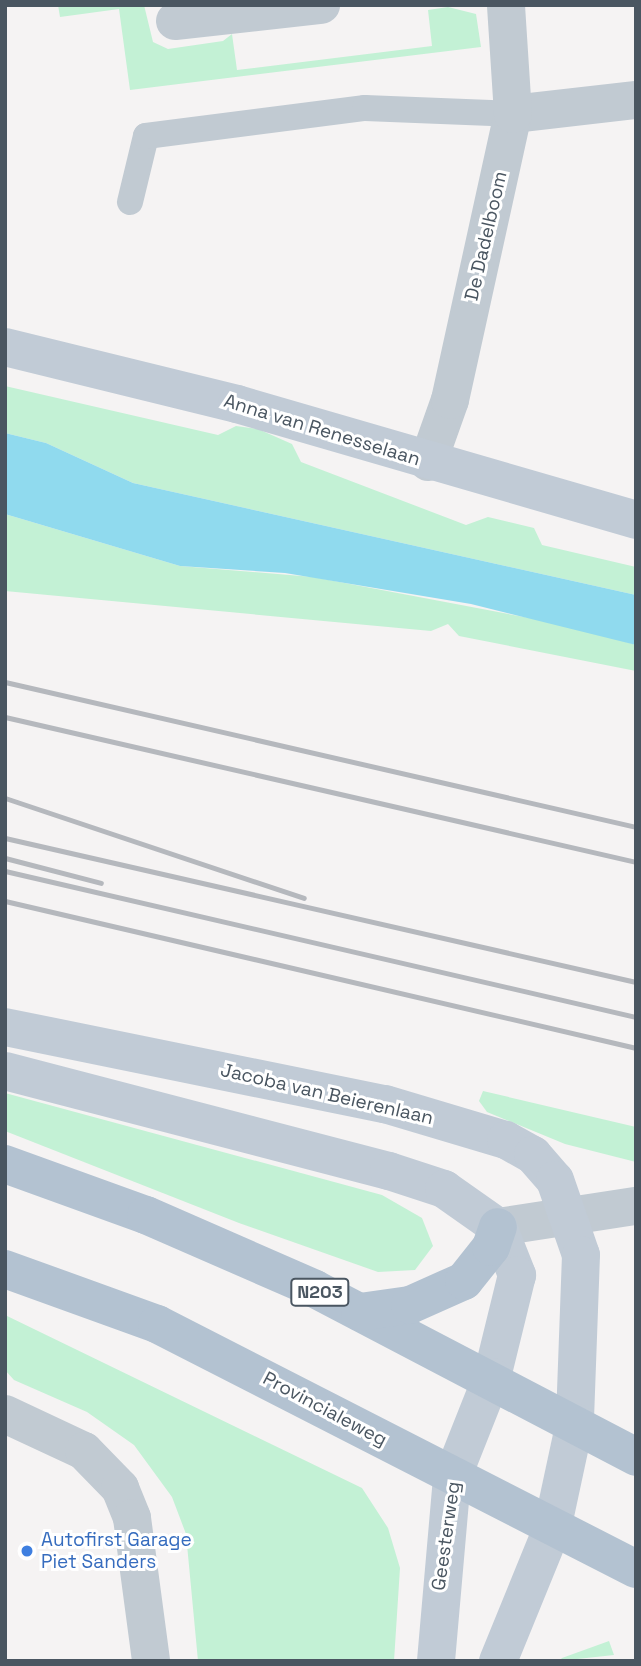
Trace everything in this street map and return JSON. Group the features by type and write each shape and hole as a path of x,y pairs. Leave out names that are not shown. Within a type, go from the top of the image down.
{"main road":[{"name":"Anna van Renesselaan","path":"5,347 237,404 428,462 636,520"},
{"name":"Jacoba van Beierenlaan","path":"5,1027 385,1104 506,1140 533,1156 555,1180 572,1219 582,1301 575,1422"},
{"path":"5,1071 388,1171 444,1189 498,1227 517,1276 492,1377"},
{"name":"N203","path":"5,1164 146,1215 360,1312 492,1377 636,1457"},
{"path":"360,1312 410,1305 464,1281 491,1247 498,1227"},
{"name":"Provincialeweg","path":"5,1269 157,1324 452,1478 636,1569"},
{"name":"Geesterweg","path":"436,1661 452,1478 492,1377"},
{"path":"498,1661 552,1529 575,1422"}],"street":[{"path":"174,21 321,5"},
{"name":"De Dadelboom","path":"428,462 450,400 513,114 506,5"},
{"path":"513,114 636,100"},
{"path":"498,1227 572,1219 636,1206"},
{"path":"5,1414 84,1451 120,1488 132,1518 151,1661"}],"lane":[{"path":"130,202 146,136 365,108 513,114"}],"green space":[{"path":"58,5 144,5 153,42 168,49 223,41 232,34 237,70 432,46 428,10 448,7 476,14 481,47 130,90 119,9 60,17"},
{"path":"5,386 218,435 236,426 258,429 292,444 301,462 466,525 488,517 534,528 542,545 636,567 636,595 133,483 46,443 5,433"},
{"path":"5,514 180,566 313,577 572,626 636,645 636,671 459,636 448,624 431,631 5,591"},
{"path":"483,1091 636,1127 636,1162 565,1144 487,1112 479,1101"},
{"path":"5,1093 382,1195 422,1218 433,1246 415,1270 378,1272 239,1223 5,1131"},
{"path":"5,1315 362,1488 388,1528 400,1568 394,1661 198,1661 186,1534 172,1497 134,1445 87,1412 14,1380 5,1370"},
{"path":"609,1641 614,1655 559,1661 562,1658"}],"water":[{"path":"5,433 46,443 133,483 636,595 636,645 471,604 285,573 180,566 5,514"}],"railway":[{"path":"5,682 636,827"},
{"path":"5,717 636,862"},
{"path":"5,798 304,898"},
{"path":"5,838 636,982"},
{"path":"5,858 101,883"},
{"path":"5,871 636,1017"},
{"path":"5,901 636,1048"}],"place":[{"name":"Autofirst Garage Piet Sanders","path":"27,1551"}]}
